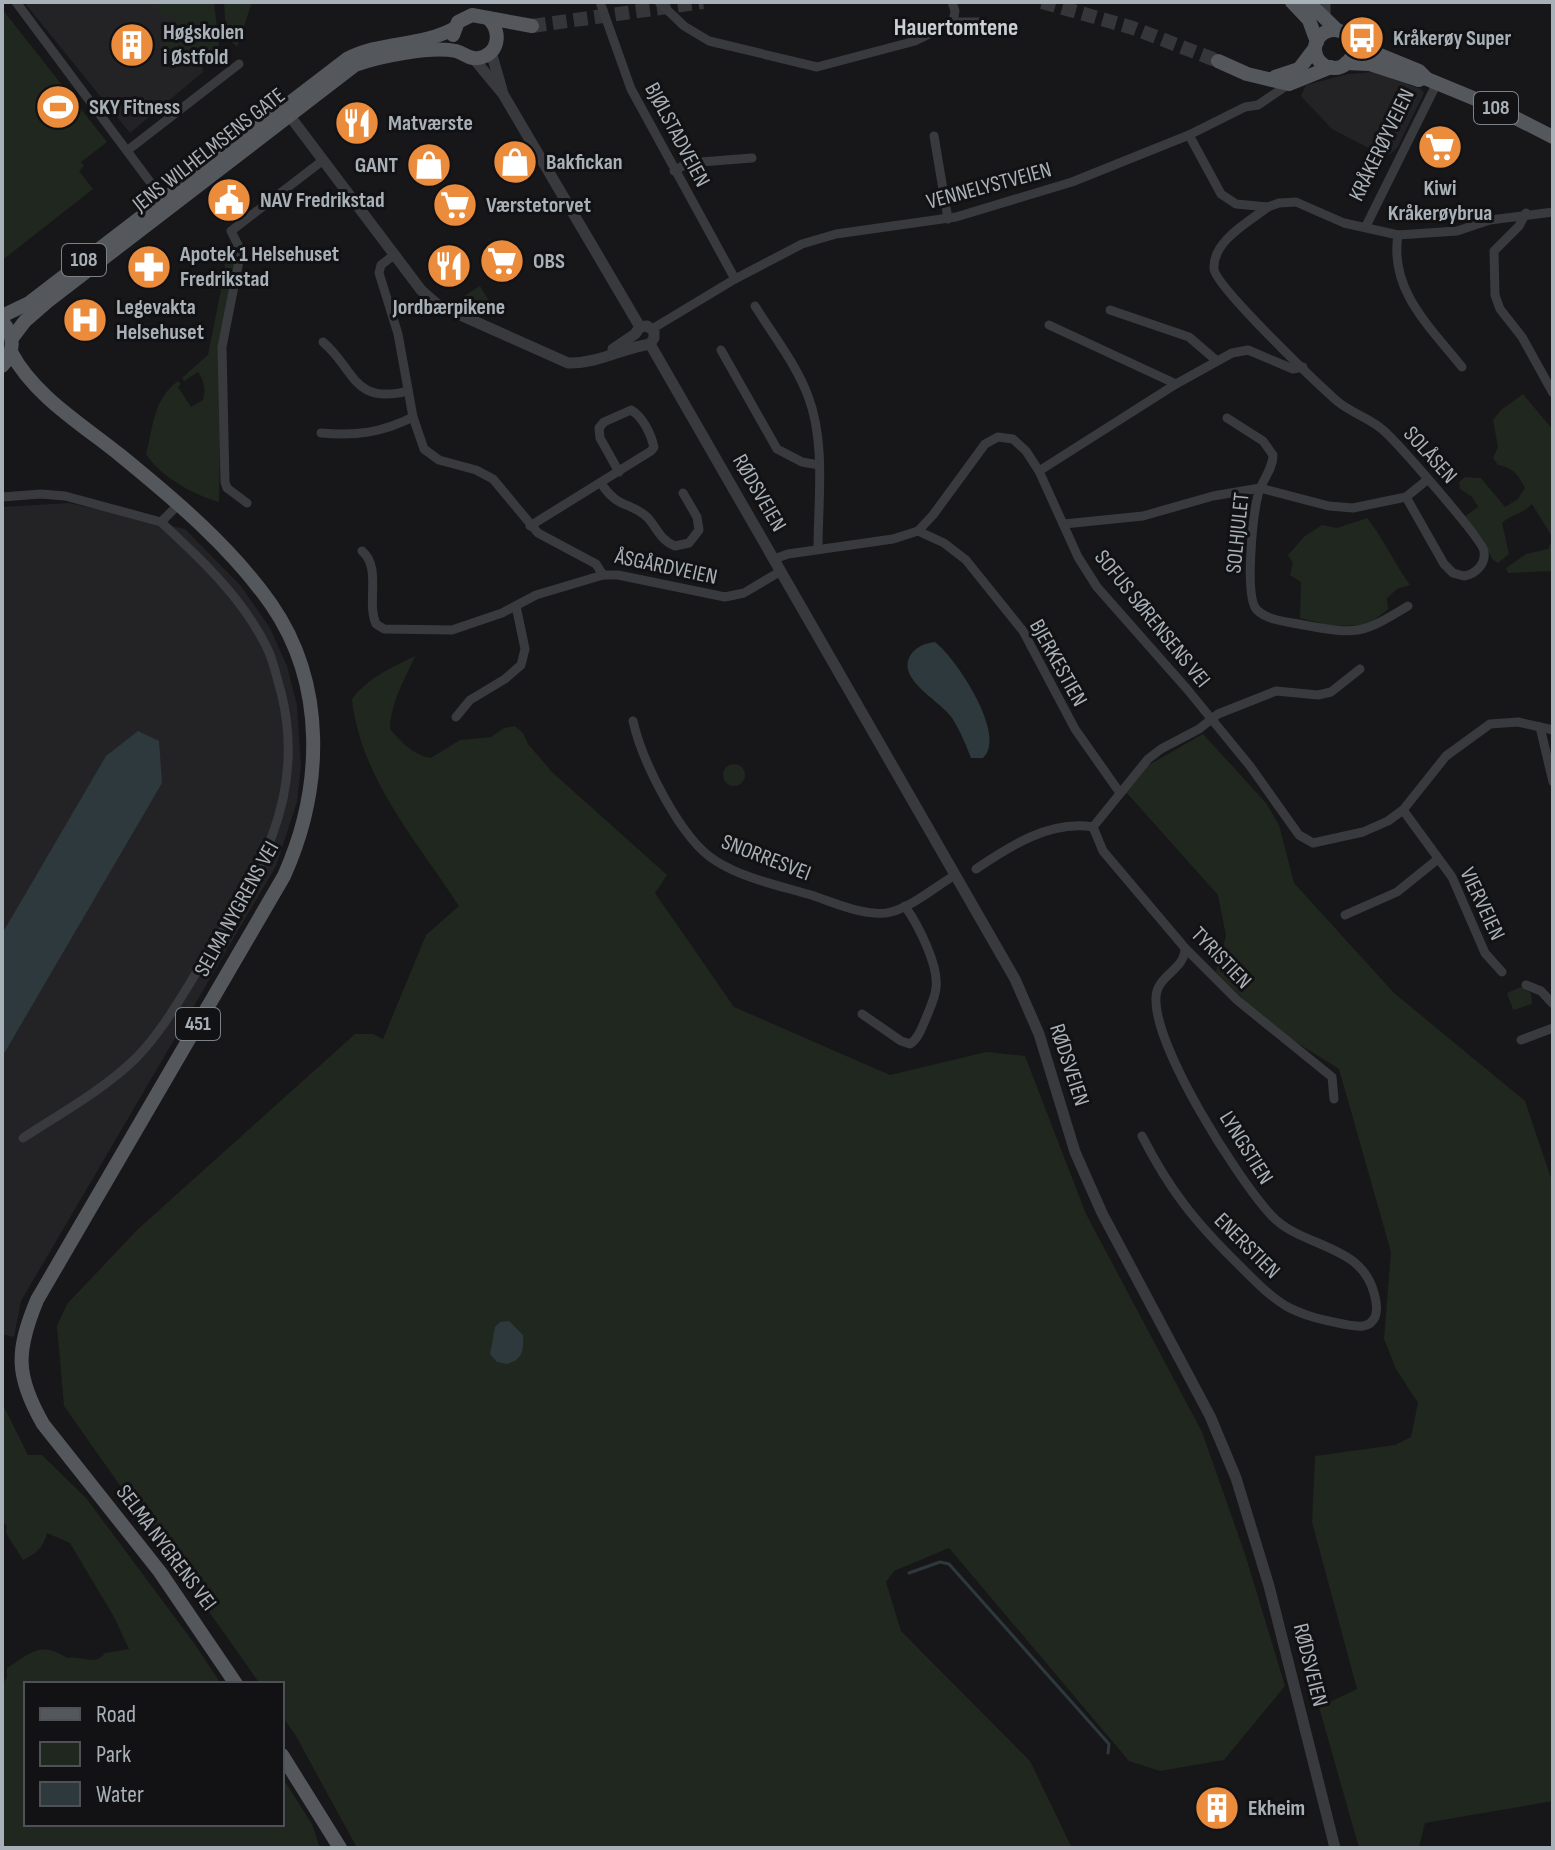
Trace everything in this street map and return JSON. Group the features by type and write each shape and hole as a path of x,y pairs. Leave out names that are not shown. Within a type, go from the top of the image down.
{"main road":[{"path":"460,2 454,43 459,51 474,59 532,26 479,12"},
{"path":"1292,2 1309,20 1318,59 1331,67"},
{"name":"108","path":"1308,2 1337,30 1347,35 1353,44"},
{"path":"479,12 496,30 494,47"},
{"name":"JENS WILHELMSENS GATE","path":"287,112 353,56 382,47 435,38 467,16 479,12"},
{"path":"1267,79 1299,69 1323,33 1337,30"},
{"path":"1346,63 1353,53 1353,44"},
{"name":"KRÅKERØYVEIEN","path":"1353,44 1419,71 1432,81 1553,137"},
{"name":"JENS WILHELMSENS GATE","path":"2,318 29,303 355,65 435,51 459,51"},
{"path":"1218,61 1289,84"},
{"name":"108","path":"1289,84 1346,63"},
{"name":"KRÅKERØYVEIEN","path":"1346,63 1370,64 1416,80 1432,81"},
{"name":"JENS WILHELMSENS GATE","path":"12,345 25,321 166,204"},
{"name":"108","path":"2,318 12,345 2,366"},
{"name":"SELMA NYGRENS VEI","path":"12,345 37,388"},
{"name":"SELMA NYGRENS VEI","path":"2,372 37,388 178,505 244,568 273,607 293,645 306,682 315,748 309,805 296,849 268,905 37,1300 24,1335 21,1360 30,1401 43,1424 160,1572 235,1682"},
{"path":"284,1758 340,1848"}],"street":[{"path":"16,2 166,204"},
{"name":"BJØLSTADVEIEN","path":"600,2 631,89 735,279"},
{"path":"659,2 684,26 709,41 817,67 915,41 953,22 979,22"},
{"path":"952,2 955,11 953,22"},
{"path":"1326,2 1326,18"},
{"path":"494,47 503,94"},
{"path":"474,59 503,94"},
{"path":"128,150 239,64"},
{"name":"KRÅKERØYVEIEN","path":"1366,226 1432,81"},
{"name":"VENNELYSTVEIEN","path":"643,335 735,279 802,244 821,237 948,219 1072,182 1189,135 1245,107 1258,105 1289,84"},
{"name":"RØDSVEIEN","path":"503,94 1015,979 1039,1034 1075,1152 1113,1235 1210,1416 1236,1478 1269,1586 1335,1848"},
{"path":"287,112 394,255 428,297 446,310 568,363 587,362 607,355 643,335"},
{"path":"1189,135 1221,194 1236,204 1268,207 1296,202 1344,223 1398,235 1457,231 1490,220 1526,213 1553,212"},
{"path":"934,136 948,219"},
{"path":"674,171 688,163 752,158"},
{"path":"247,503 227,488 225,482 222,347 241,251 231,231 322,161"},
{"name":"SOLÅSEN","path":"1268,207 1227,239 1214,270 1229,292 1337,401 1383,430 1427,480 1483,546 1484,559 1477,570 1464,576 1448,569 1406,497"},
{"path":"1526,213 1519,226 1494,251 1495,295 1500,309 1522,337 1553,393"},
{"path":"1398,235 1395,255 1400,281 1413,305 1462,367"},
{"name":"ÅSGÅRDVEIEN","path":"394,255 381,265 379,273 398,334 413,417 427,453 493,479 530,526 548,541 596,564 603,575 618,575 725,597 744,593 781,571"},
{"path":"755,306 809,398 819,465 818,549"},
{"path":"1110,310 1189,337 1217,361"},
{"path":"1049,325 1176,384"},
{"path":"323,342 359,385 381,394 408,391"},
{"path":"721,350 777,449 802,462 819,465"},
{"path":"1039,471 1176,384 1238,351 1248,350 1293,369 1303,367"},
{"path":"530,526 601,483 647,455 654,447 639,416 631,410 604,422 599,428 600,438 619,472"},
{"path":"321,433 349,436 371,433 413,417"},
{"name":"SOLHJULET","path":"1227,418 1263,441 1271,450 1273,460 1260,488 1250,590 1253,604 1259,612 1315,627 1361,631 1408,606"},
{"name":"SOFUS SØRENSENS VEI","path":"918,531 933,515 980,448 993,438 1008,437 1018,442 1039,471 1078,557 1097,587 1211,719 1305,841 1327,842 1363,832 1388,821 1403,810"},
{"path":"1064,524 1134,518 1213,496 1260,488 1329,506 1353,508 1406,497 1427,480"},
{"path":"601,483 617,502 645,516 664,541 675,546 689,543 699,530 697,517 683,493"},
{"path":"2,497 65,496 161,522 206,565 240,604 270,654 289,723 288,777 282,807 259,869 159,1032 135,1059 23,1138"},
{"path":"161,522 178,505"},
{"path":"774,559 788,554 893,539 918,531"},
{"name":"BJERKESTIEN","path":"918,531 944,543 966,560 1023,631 1075,729 1120,793"},
{"path":"362,551 371,564 372,614 380,627 452,630 474,624 536,595 603,575"},
{"path":"456,717 470,700 505,679 521,665 525,649 516,606"},
{"path":"976,869 1016,842 1070,825 1093,827 1148,759 1211,719 1270,692 1294,691 1318,695 1331,692 1360,669"},
{"name":"SNORRESVEI","path":"633,721 637,739 658,785 702,852 718,863 862,909 887,913 905,906 955,875"},
{"path":"1403,810 1446,756 1490,724 1518,722 1553,730"},
{"path":"1540,727 1553,782"},
{"name":"VIERVEIEN","path":"1403,810 1461,894 1485,953 1502,972"},
{"name":"TYRISTIEN","path":"1093,827 1103,851 1185,948 1237,1000 1332,1077 1334,1099"},
{"path":"1345,915 1397,892 1438,859"},
{"path":"862,1014 910,1044 917,1038 931,1005 936,988 935,973 923,934 905,906"},
{"name":"LYNGSTIEN","path":"1185,948 1181,963 1157,988 1155,1000 1168,1051 1226,1155 1274,1219 1293,1232 1352,1260 1369,1278 1377,1309 1375,1318 1368,1326"},
{"path":"1526,985 1541,991 1553,1004"},
{"path":"1521,1040 1553,1028"},
{"name":"ENERSTIEN","path":"1142,1136 1170,1188 1184,1206 1213,1240 1265,1291 1283,1304 1314,1318 1357,1327 1368,1326"}],"shaded area":[{"path":"24,2 190,2 203,72 130,133"},
{"path":"1373,72 1421,89 1424,93 1397,148 1390,154 1382,155 1332,129 1301,96 1306,85 1348,74"},
{"path":"69,503 185,529 241,586 270,628 287,666 297,705 301,766 297,802 276,866 21,1301 14,1337 2,1334 2,507"}],"green space":[{"path":"157,2 214,2 219,45 213,54 192,60 171,56 160,40 178,26 168,13 162,17"},
{"path":"224,2 252,2 237,47 226,35"},
{"path":"2,9 107,142 81,162 84,166 79,171 93,189 5,258 2,254"},
{"path":"230,243 236,252 222,334 219,502 179,484 160,470 146,454 156,413 170,388 178,381 181,384 178,387 191,407 203,400 204,385 198,372 184,381 182,378 208,355 225,270 224,256"},
{"path":"480,286 496,312 492,316 464,303 464,296"},
{"path":"1523,394 1553,430 1553,538 1532,504 1502,523 1509,554 1498,563 1492,559 1483,539 1464,517 1478,507 1472,497 1460,489 1459,482 1465,477 1481,478 1505,507 1518,499 1525,488 1520,479 1511,470 1498,465 1493,458 1498,447 1493,420"},
{"path":"1367,518 1410,585 1397,589 1387,598 1388,609 1368,625 1332,626 1300,618 1301,582 1290,575 1293,563 1288,555 1305,536 1322,525 1337,528"},
{"path":"1553,538 1553,571 1508,573 1506,568 1526,554 1548,549"},
{"path":"415,656 399,691 390,729 413,751 431,758 460,740 491,737 504,728 515,726 523,733 528,744 552,772 667,875 655,893 734,1007 890,1075 986,1052 1025,1056 1086,1214 1202,1432 1245,1554 1285,1686 1224,1760 1160,1771 1129,1761 949,1548 894,1571 886,1582 901,1631 1030,1761 1072,1848 357,1848 284,1719 284,1682 259,1682 64,1406 57,1326 67,1304 137,1230 355,1034 373,1034 383,1039 426,935 459,906 393,808 366,755 357,728 352,699 389,669"},
{"path":"1203,734 1266,803 1279,825 1294,883 1394,993 1525,1101 1553,1184 1553,1801 1425,1823 1419,1848 1359,1848 1319,1707 1357,1689 1312,1522 1315,1456 1395,1445 1411,1437 1418,1403 1396,1369 1384,1339 1391,1252 1339,1069 1269,1025 1216,972 1226,936 1218,895 1126,792 1147,766"},
{"path":"734,764 742,767 745,775 742,783 734,786 726,783 723,775 726,767"},
{"path":"1521,987 1531,993 1532,1004 1513,1010 1507,993"},
{"path":"2,1403 28,1455 42,1455 86,1498 220,1682 24,1682 24,1826 284,1826 284,1780 312,1824 320,1848 2,1848 2,1684 7,1678 7,1668 30,1653 43,1649 68,1658 92,1660 105,1653 129,1649 114,1617 70,1543 47,1533 39,1550 23,1560 2,1521"}],"water":[{"path":"935,642 966,680 984,716 989,747 983,758 971,758 952,718 920,688 909,671 908,662 912,653 922,645"},
{"path":"138,731 159,741 162,783 2,1057 2,934 106,756"},
{"path":"509,1321 523,1335 523,1345 519,1357 507,1364 497,1362 490,1354 495,1327 500,1322"}],"waterway":[{"path":"909,1573 940,1562 949,1564 1109,1744 1108,1753"}],"tunnel":[{"path":"532,26 703,2"},
{"path":"1042,2 1133,28 1218,61"}],"place":[{"name":"Kråkerøy Super","path":"1362,38"},
{"name":"Høgskolen i Østfold","path":"132,45"},
{"name":"SKY Fitness","path":"58,107"},
{"name":"Matværste","path":"357,123"},
{"name":"Kiwi Kråkerøybrua","path":"1440,147"},
{"name":"Bakfickan","path":"515,162"},
{"name":"GANT","path":"429,165"},
{"name":"NAV Fredrikstad","path":"229,200"},
{"name":"Værstetorvet","path":"455,205"},
{"name":"OBS","path":"502,261"},
{"name":"Jordbærpikene","path":"449,266"},
{"name":"Apotek 1 Helsehuset Fredrikstad","path":"149,267"},
{"name":"Legevakta Helsehuset","path":"85,320"},
{"name":"Ekheim","path":"1217,1808"}],"district":[{"name":"Hauertomtene","path":"956,27"}]}
